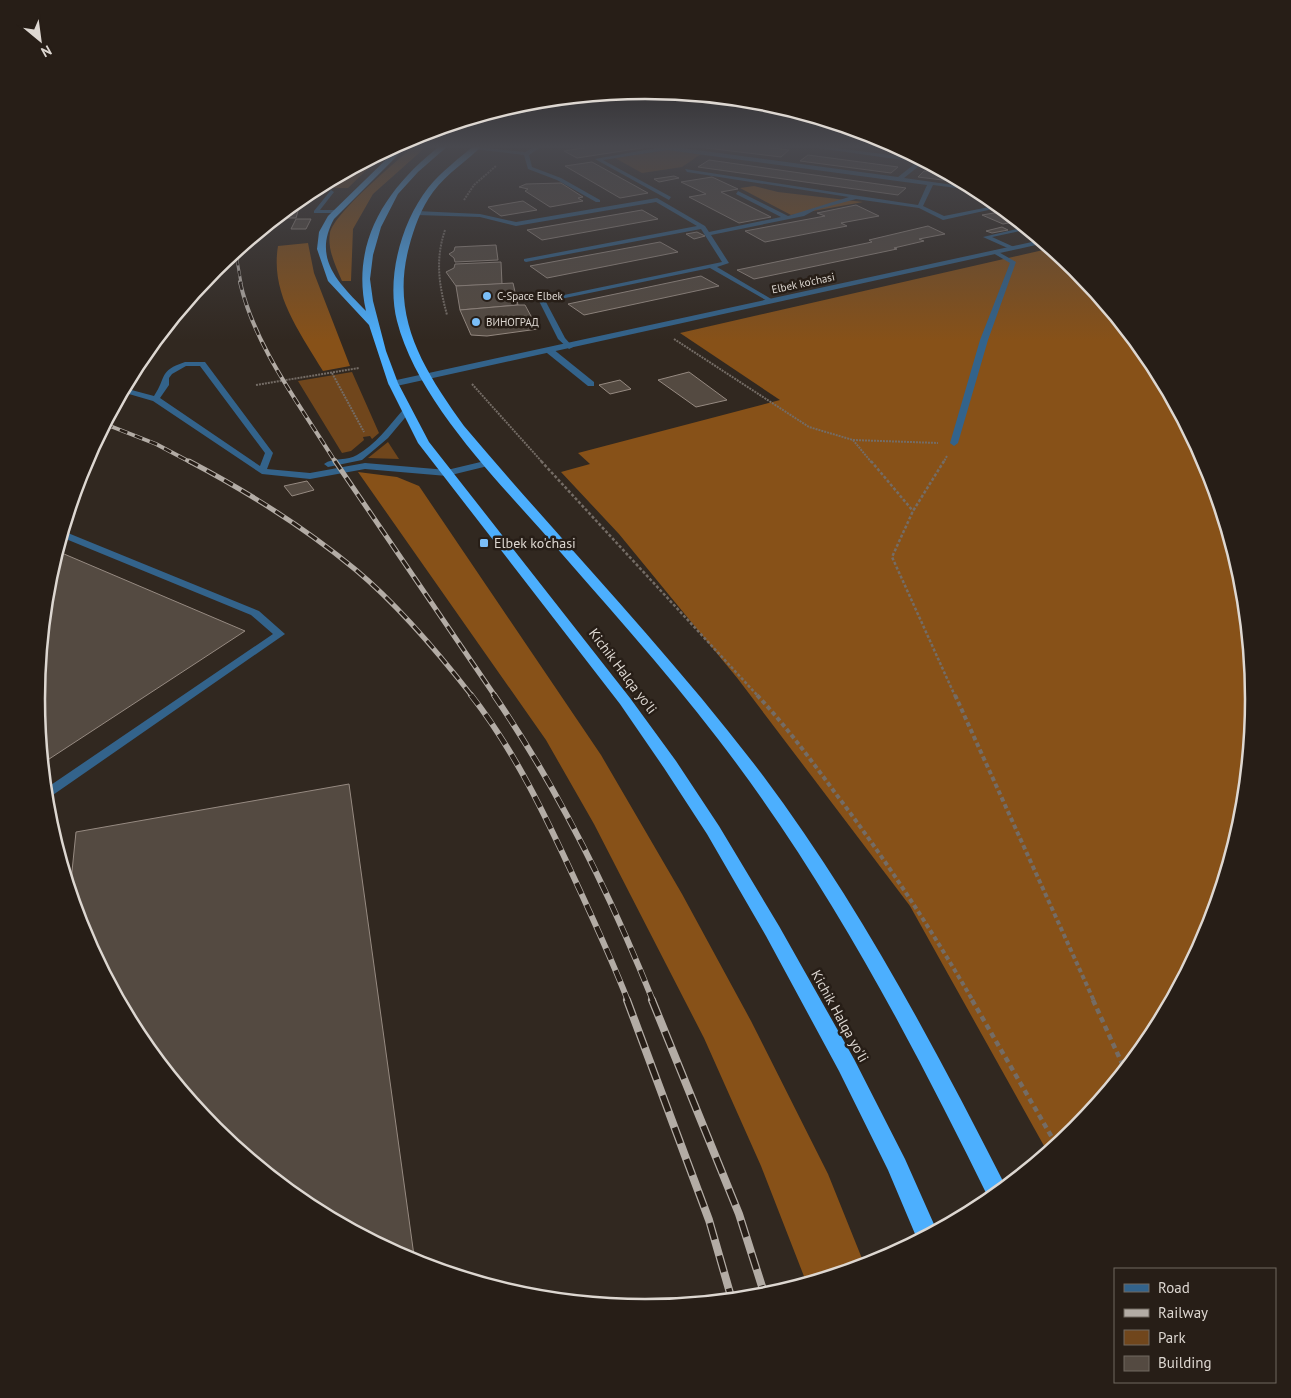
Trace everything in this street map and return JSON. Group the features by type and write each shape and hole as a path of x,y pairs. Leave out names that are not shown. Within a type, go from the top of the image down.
{"highway":[{"name":"Kichik Halqa yo'li","path":"386,210 375,232 366,272 366,285 373,324 392,384 405,413 424,443 626,702 697,805 754,898 858,1085 902,1174 926,1230"},
{"path":"419,210 402,259 399,294 401,320 425,378 460,428 702,709 787,820 821,870 859,932 936,1073 994,1187"},
{"path":"337,212 323,232 321,249 332,281 373,324"}],"street":[{"name":"Elbek ko'chasi","path":"392,384 464,370 1036,244"}],"lane":[{"path":"317,210 316,212 337,212"},
{"path":"417,213 468,215 508,220 516,224 597,210"},
{"path":"569,347 562,340 542,301 726,263 703,227 674,210"},
{"path":"772,210 787,218"},
{"path":"709,234 802,215 811,210"},
{"path":"928,210 943,218 980,210"},
{"path":"526,260 703,227"},
{"path":"1012,248 986,237 1019,230"},
{"path":"954,443 984,340 1013,262 995,252"},
{"path":"711,266 772,302"},
{"path":"550,351 591,384"},
{"path":"156,399 165,385 165,378 169,372 185,364 202,364 234,409 269,452 262,471"},
{"path":"129,392 156,399 262,471 310,476 365,466 447,473 489,463"},
{"path":"299,475 305,470 359,458 385,436 405,413"},
{"path":"52,790 280,634 254,613 67,536"}],"path":[{"path":"656,327 809,427 854,440 954,443 913,511 892,557 1122,1064"},
{"path":"256,385 358,368"},
{"path":"464,370 469,380 560,482 785,725 881,854 937,940 1053,1139"},
{"path":"332,373 367,438 354,452 359,458"},
{"path":"854,440 913,511"}],"green space":[{"path":"352,372 379,433 372,439 370,436 363,437 364,440 351,451 342,453 298,381"},
{"path":"388,442 399,459 368,458"}],"shaded area":[{"path":"345,210 364,210 353,229 351,281 342,281 333,258 329,239 334,224"},
{"path":"782,210 817,210 791,215"},
{"path":"308,243 314,273 350,366 323,371 289,312 283,296 278,280 278,246"},
{"path":"1043,250 1070,274 1122,333 1145,365 1184,433 1214,506 1226,544 1241,621 1245,660 1245,738 1234,816 1226,854 1214,892 1184,965 1166,999 1122,1065 1070,1124 1045,1147 910,906 738,679 619,534 561,472 590,464 578,453 780,400 680,333"},
{"path":"358,472 397,477 419,486 601,755 682,894 751,1021 828,1174 862,1259 805,1278 761,1166 704,1038 594,824 546,740"}],"building":[{"path":"298,210 296,218 287,218"},
{"path":"493,210 536,210 501,216"},
{"path":"641,210 658,219 542,240 527,230"},
{"path":"714,210 757,210 771,217 739,223"},
{"path":"830,210 867,210 879,216 841,223 847,226 765,242 745,231 825,216 817,213"},
{"path":"997,213 1010,223 1003,224 982,215"},
{"path":"296,219 311,219 306,229 291,229"},
{"path":"928,226 945,234 919,239 924,241 894,248 897,249 754,279 737,270 872,242 869,240"},
{"path":"1002,227 1008,230 992,233 986,231"},
{"path":"697,232 705,236 694,239 686,234"},
{"path":"660,242 678,252 547,278 530,266"},
{"path":"496,245 498,260 455,262 454,258 449,254 454,251 455,247"},
{"path":"501,262 502,284 456,286 446,272 454,268 455,264"},
{"path":"701,276 719,286 584,315 568,304"},
{"name":"C-Space Elbek","path":"513,283 518,305 460,310 456,286"},
{"path":"525,305 538,329 487,336 471,335 460,310"},
{"path":"689,372 727,400 696,407 658,380"},
{"path":"620,380 631,389 610,394 599,385"},
{"path":"307,481 314,490 292,496 284,486"},
{"path":"63,554 245,631 48,760 45,699 46,660 50,621"},
{"path":"349,784 414,1253 380,1238 345,1219 280,1175 221,1124 169,1065 125,999 91,929 72,875 76,832"}],"railway":[{"path":"237,260 241,283"},
{"path":"240,282 256,330 280,376 336,463"},
{"path":"111,426 156,444 192,463"},
{"path":"189,461 275,511 316,539 356,570 417,630 472,696"},
{"path":"335,461 495,696"},
{"path":"471,695 502,739 529,785 565,858 628,1001"},
{"path":"494,695 562,805 601,882 653,1001"},
{"path":"627,1000 709,1220 730,1293"},
{"path":"652,1000 739,1214 762,1288"}],"place":[{"name":"C-Space Elbek","path":"487,296"},
{"name":"ВИНОГРАД","path":"476,322"},
{"name":"Elbek ko'chasi","path":"484,543"}]}
